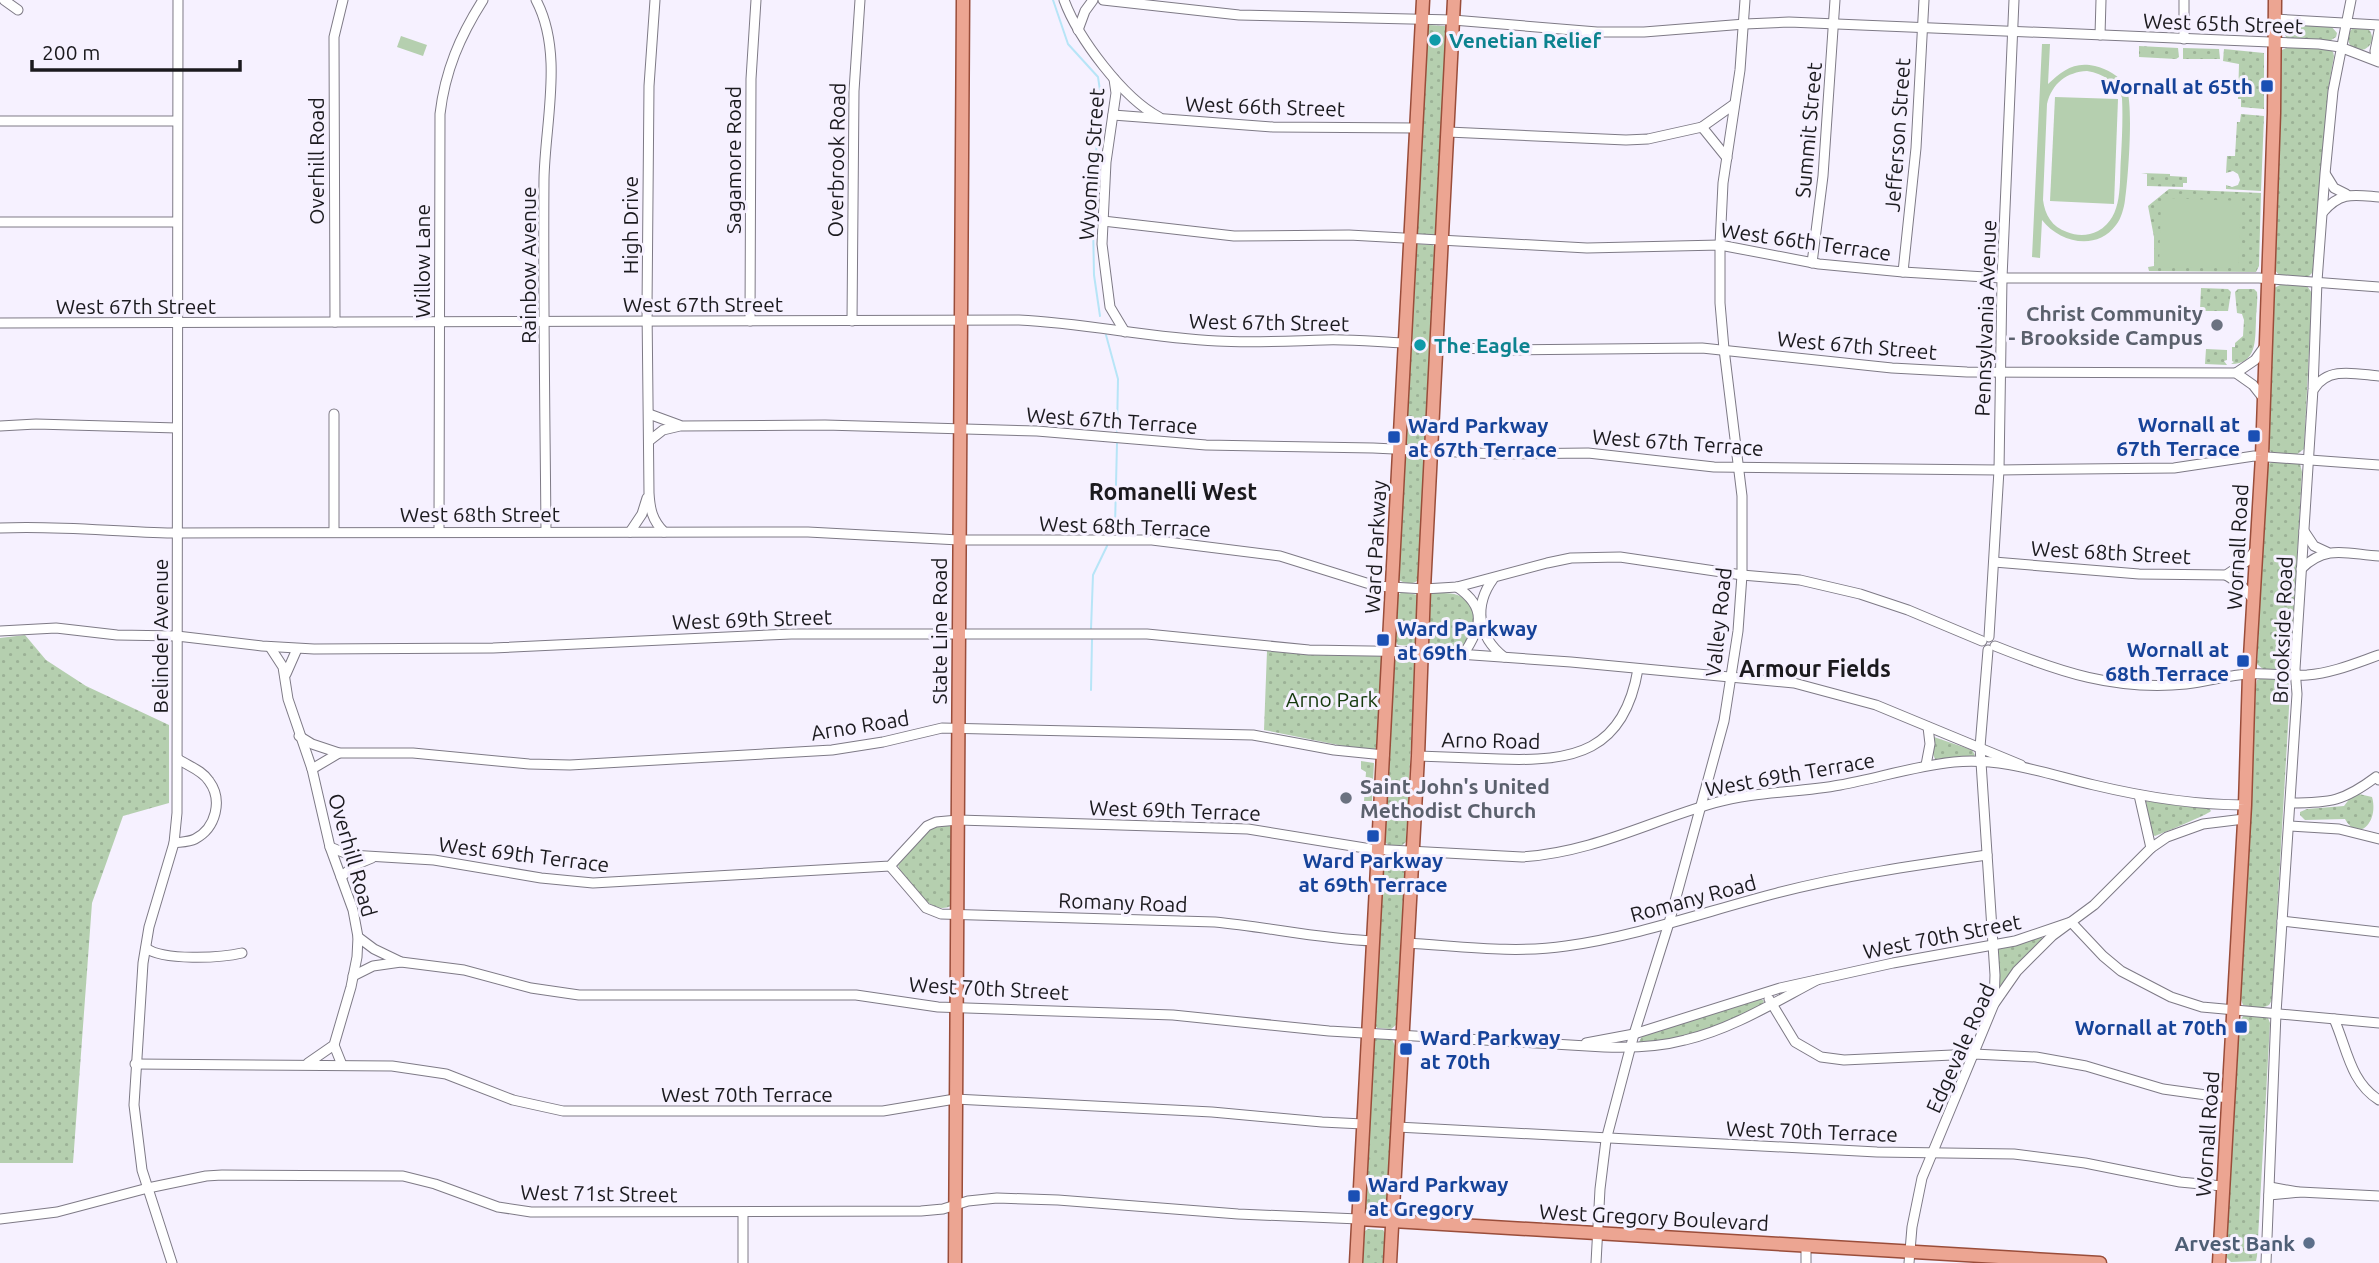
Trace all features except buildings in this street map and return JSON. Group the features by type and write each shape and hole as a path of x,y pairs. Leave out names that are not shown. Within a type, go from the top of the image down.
{"main road":[{"name":"State Line Road","path":"955,1263 963,0"},
{"name":"Ward Parkway","path":"1356,1263 1423,0"},
{"path":"1390,1263 1418,756 1454,0"},
{"name":"Wornall Road","path":"2219,1263 2244,819 2240,805 2262,456 2276,43 2275,0"},
{"name":"West Gregory Boulevard","path":"1359,1219 1806,1245 1910,1257 2100,1263"}],"street":[{"path":"4,0 18,10"},
{"name":"Belinder Avenue","path":"172,1263 139,1156 134,1117 135,1064 146,948 149,927 174,843 177,813 177,0"},
{"name":"Overhill Road","path":"335,322 334,37 343,0"},
{"name":"Willow Lane","path":"439,532 442,102 455,50 483,0"},
{"name":"Rainbow Avenue","path":"536,0 543,13 550,69 544,178 543,417 546,531"},
{"name":"High Drive","path":"655,0 649,86 649,493 651,512 656,524 664,532"},
{"name":"Sagamore Road","path":"750,321 751,79 756,0"},
{"name":"Overbrook Road","path":"852,321 854,91 860,0"},
{"name":"Wyoming Street","path":"1064,0 1070,16 1114,79 1140,106 1164,119"},
{"path":"1079,30 1084,11 1093,0"},
{"name":"West 65th Street","path":"1103,0 1239,16 1453,20 1624,33 1745,24 1833,24 2276,43 2340,47 2377,60"},
{"name":"Valley Road","path":"1596,1263 1606,1140 1724,720 1738,631 1742,575 1742,496 1724,349 1720,303 1720,245 1727,158 1745,24 1745,0"},
{"name":"Summit Street","path":"1812,263 1823,176 1835,0"},
{"name":"Jefferson Street","path":"1903,272 1916,148 1924,0"},
{"name":"Pennsylvania Avenue","path":"1986,639 1999,470 2002,278 2014,0"},
{"path":"2100,35 2101,0"},
{"path":"2184,0 2184,39"},
{"name":"Brookside Road","path":"2266,1263 2276,1013 2290,826 2297,694 2295,675 2315,355 2317,281 2333,91 2351,0"},
{"name":"West 65th Street","path":"2275,19 2379,25"},
{"path":"2377,60 2375,51 2379,31"},
{"name":"Wyoming Street","path":"1114,79 1116,93 1106,162 1102,244 1110,307 1125,332"},
{"path":"1448,132 1648,139 1702,127 1733,105"},
{"name":"West 66th Street","path":"1113,115 1273,127 1416,128"},
{"path":"0,121 177,121"},
{"path":"1702,127 1727,158"},
{"path":"2325,174 2334,188 2346,194 2379,197"},
{"path":"2323,212 2331,203 2346,194"},
{"name":"West 66th Terrace","path":"1102,220 1234,236 1349,235 1587,247 1720,245 1812,263 2002,278 2269,279 2379,287"},
{"path":"0,222 177,222"},
{"path":"1098,327 1110,307"},
{"name":"West 67th Street","path":"0,323 961,320 1062,322 1218,342 1326,340 1404,343"},
{"path":"2264,399 2253,385 2235,373 2255,360 2266,344"},
{"name":"West 67th Street","path":"1436,347 1510,350 1673,347 1724,349 1892,368 1999,373 2235,373"},
{"path":"2315,355 2322,366 2334,374"},
{"path":"2313,389 2322,378 2334,374 2379,376"},
{"path":"334,414 334,532"},
{"name":"West 67th Terrace","path":"649,414 680,426"},
{"path":"0,426 36,424 177,428"},
{"name":"West 67th Terrace","path":"649,441 663,430 680,426 825,425 1037,431 1206,445 1498,454 1588,453 1693,465 1739,467 1999,470 2174,468 2262,456 2379,465"},
{"name":"High Drive","path":"630,532 642,514 649,493"},
{"name":"West 68th Street","path":"0,528 50,527 134,533 853,532 959,540"},
{"path":"2304,530 2314,546 2327,552 2379,556"},
{"name":"West 68th Terrace","path":"959,540 1117,539 1185,543 1280,555 1356,581 1424,589 1457,587 1547,563 1591,556 1620,556 1742,575 1800,580 1860,594 1986,639"},
{"path":"2253,599 2241,584 2226,575 2247,561 2256,549"},
{"path":"2301,569 2315,556 2327,552"},
{"name":"West 68th Street","path":"1994,562 2139,574 2226,575"},
{"path":"1463,655 1477,632 1483,595 1493,579"},
{"path":"1457,587 1469,598 1480,616 1487,638 1505,657"},
{"name":"West 69th Street","path":"0,631 56,628 117,635 177,636 297,649 493,648 791,634 1147,634 1309,650 1389,650 1505,657 1794,683 1876,705 2021,765"},
{"path":"1986,639 1982,646 2051,668 2121,685 2188,684 2249,674 2295,675 2329,672 2379,655"},
{"name":"Overhill Road","path":"270,647 280,660 285,676 288,699 312,769 330,847 353,910 358,937 353,976 334,1045"},
{"path":"1991,648 1980,747 1995,975 1994,1004"},
{"path":"285,676 297,649"},
{"name":"Arno Road","path":"1418,756 1537,761 1580,752 1604,738 1624,716 1634,690 1638,668"},
{"path":"1926,765 1930,744 1928,727"},
{"name":"Arno Road","path":"299,736 326,750 339,753 413,753 529,764 589,764 832,750 883,742 936,729 958,728 1252,735 1334,750 1384,755"},
{"path":"312,769 339,753"},
{"path":"174,843 196,838 208,829 216,809 215,792 210,782 178,759"},
{"path":"1981,761 2021,765 2139,795 2240,805"},
{"name":"West 69th Terrace","path":"330,847 350,855 434,860 541,878 593,883 890,866 927,826 936,822 958,820 1248,829 1413,852 1493,856 1545,855 1580,849 1701,807 1757,794 1841,785 1926,765 1981,761"},
{"path":"2291,803 2336,801 2378,776"},
{"path":"2139,795 2151,848"},
{"path":"2215,821 2216,804"},
{"name":"Edgevale Road","path":"1910,1257 1916,1201 1922,1178 1994,1004 2017,971 2031,956 2094,905 2151,848 2184,830 2215,821 2244,819"},
{"path":"2290,826 2339,829 2379,839"},
{"name":"Romany Road","path":"1407,943 1541,949 1614,937 1811,885 1987,855"},
{"path":"341,877 355,865 374,857"},
{"name":"Romany Road","path":"890,866 926,908 942,914 1215,922 1252,925 1331,939 1374,942"},
{"path":"2282,921 2379,932"},
{"path":"2071,922 2121,971 2144,985 2188,1003 2202,1007 2379,1023"},
{"name":"West 70th Street","path":"1577,1044 1634,1034 1763,993 1817,980 1893,963 1992,947 2071,922"},
{"name":"West 70th Street","path":"358,937 374,949 401,962"},
{"path":"146,948 152,953 201,957 223,957 242,953"},
{"name":"West 70th Street","path":"353,976 373,966 401,962 464,970 531,988 579,995 856,995 956,1007 1173,1015 1329,1031 1369,1031 1630,1048 1686,1040 1727,1026 1817,980"},
{"path":"1763,993 1795,1042 1821,1057 1844,1060 2006,1054 2057,1060 2163,1089 2228,1098"},
{"path":"2334,1019 2354,1073 2370,1094 2379,1100"},
{"path":"306,1064 334,1045 342,1065"},
{"name":"West 70th Terrace","path":"135,1064 392,1066 446,1074 513,1100 563,1111 883,1111 956,1099 1212,1112 1363,1124"},
{"name":"West 70th Terrace","path":"1397,1127 1606,1140 2046,1157 2180,1182 2222,1186"},
{"name":"West 71st Street","path":"0,1219 57,1212 196,1177 222,1175 382,1175 422,1180 498,1207 548,1212 920,1211 955,1205"},
{"path":"2270,1191 2379,1196"},
{"name":"West Gregory Boulevard","path":"955,1205 984,1199 1058,1200 1238,1214 1359,1219"},
{"path":"743,1212 743,1263"},
{"path":"1805,1263 1806,1245"}],"green space":[{"path":"2287,24 2331,26 2337,33 2336,37 2328,42 2287,39 2283,31"},
{"path":"1430,25 1445,26 1447,30 1437,234 1432,236 1416,234"},
{"path":"2360,26 2369,29 2372,38 2369,47 2360,50 2351,47 2348,38 2351,29"},
{"path":"401,36 427,45 423,56 397,47"},
{"path":"2042,44 2050,44 2048,84 2069,68 2088,65 2100,67 2113,74 2126,87 2130,109 2128,176 2122,213 2118,223 2108,233 2098,239 2078,241 2058,234 2042,220 2040,258 2032,257","holes":["2080,72 2093,72 2113,83 2122,98 2120,188 2116,208 2106,225 2094,233 2079,235 2057,227 2050,220 2044,205 2047,104 2061,80"]},
{"path":"2139,46 2178,48 2179,57 2139,57"},
{"path":"2288,47 2330,49 2334,56 2328,90 2314,271 2308,277 2280,276 2274,269 2282,50"},
{"path":"2183,48 2219,49 2220,59 2183,59"},
{"path":"2224,49 2264,53 2264,109 2241,107 2241,99 2238,99 2239,64 2223,61"},
{"path":"2055,97 2118,99 2114,204 2050,201"},
{"path":"2241,114 2264,116 2261,191 2226,189 2226,185 2238,185 2240,180 2238,174 2233,171 2226,173 2227,156 2235,156 2237,122 2240,122"},
{"path":"2141,173 2187,177 2187,183 2183,183 2183,187 2147,186 2147,174"},
{"path":"2169,189 2261,193 2259,266 2256,272 2149,271 2148,267 2154,266 2154,237 2148,206"},
{"path":"2166,198 2241,201 2238,268 2159,267 2161,202"},
{"path":"1418,244 1433,245 1436,249 1426,443 1423,446 1405,444"},
{"path":"2282,284 2307,286 2312,293 2304,449 2296,455 2271,452 2267,446 2273,291"},
{"path":"2201,288 2228,289 2231,292 2228,311 2200,311"},
{"path":"2238,289 2254,289 2257,292 2255,336 2253,350 2246,360 2231,364 2234,362 2232,347 2235,347 2235,343 2243,336 2244,320 2242,314 2237,313 2235,292"},
{"path":"2206,349 2227,350 2227,360 2224,361 2227,365 2205,364"},
{"path":"1407,454 1425,456 1419,579 1409,583 1398,579 1404,457"},
{"path":"2274,461 2300,464 2302,472 2291,663 2283,671 2264,670 2257,664 2266,469"},
{"path":"1402,592 1418,595 1416,642 1413,646 1398,645 1394,640 1397,596"},
{"path":"1434,593 1459,596 1470,605 1473,626 1468,639 1458,648 1443,650 1428,646 1429,595"},
{"path":"25,635 46,660 86,686 169,725 169,803 123,816 92,903 73,1163 0,1163 0,638"},
{"name":"Arno Park","path":"1267,651 1309,655 1380,656 1383,659 1378,748 1363,750 1264,730"},
{"path":"1396,657 1411,658 1415,664 1406,842 1401,846 1388,845 1384,841"},
{"path":"2257,680 2284,680 2289,684 2290,691 2272,1000 2269,1005 2256,1008 2243,1005 2240,997 2256,685"},
{"path":"1934,737 1972,750 1975,755 1935,759"},
{"path":"1361,761 1374,763 1372,801 1364,801 1366,772 1361,769"},
{"path":"2359,794 2372,797 2373,806 2370,821 2362,829 2350,826 2345,819 2305,820 2300,815 2300,812 2307,809 2344,806 2350,798"},
{"path":"2146,801 2209,808 2211,811 2155,836 2151,834"},
{"path":"947,824 954,829 951,906 943,908 936,907 922,897 898,865 930,828"},
{"path":"1388,855 1402,856 1405,861 1396,1025 1391,1029 1377,1028 1374,1023 1383,859"},
{"path":"2042,937 2042,940 1998,991 1997,950"},
{"path":"1760,998 1764,1001 1762,1005 1702,1031 1668,1041 1639,1042 1642,1036"},
{"path":"2244,1015 2268,1018 2270,1023 2257,1256 2256,1261 2231,1262 2225,1256 2239,1022"},
{"path":"1376,1038 1392,1039 1395,1046 1387,1206 1384,1211 1368,1213 1365,1208"},
{"path":"1383,1230 1385,1233 1384,1263 1362,1263 1365,1231"}],"waterway":[{"path":"1053,0 1068,44 1098,77 1101,97 1098,127"},
{"path":"1093,217 1097,136"},
{"path":"1093,224 1094,275 1100,316"},
{"path":"1106,335 1118,379 1117,431"},
{"path":"1112,534 1115,526 1117,443"},
{"path":"1091,629 1093,575 1107,546"},
{"path":"1091,690 1092,640"}],"place":[{"name":"Venetian Relief","path":"1435,40"},
{"name":"Wornall at 65th","path":"2267,86"},
{"name":"Christ Community - Brookside Campus","path":"2217,325"},
{"name":"The Eagle","path":"1420,345"},
{"name":"Wornall at 67th Terrace","path":"2254,436"},
{"name":"Ward Parkway at 67th Terrace","path":"1394,437"},
{"name":"Ward Parkway at 69th","path":"1383,640"},
{"name":"Wornall at 68th Terrace","path":"2243,661"},
{"name":"Saint John's United Methodist Church","path":"1346,798"},
{"name":"Ward Parkway at 69th Terrace","path":"1373,836"},
{"name":"Wornall at 70th","path":"2241,1027"},
{"name":"Ward Parkway at 70th","path":"1406,1049"},
{"name":"Ward Parkway at Gregory","path":"1354,1196"},
{"name":"Arvest Bank","path":"2309,1243"}],"district":[{"name":"Romanelli West","path":"1173,491"},
{"name":"Armour Fields","path":"1815,668"}]}
